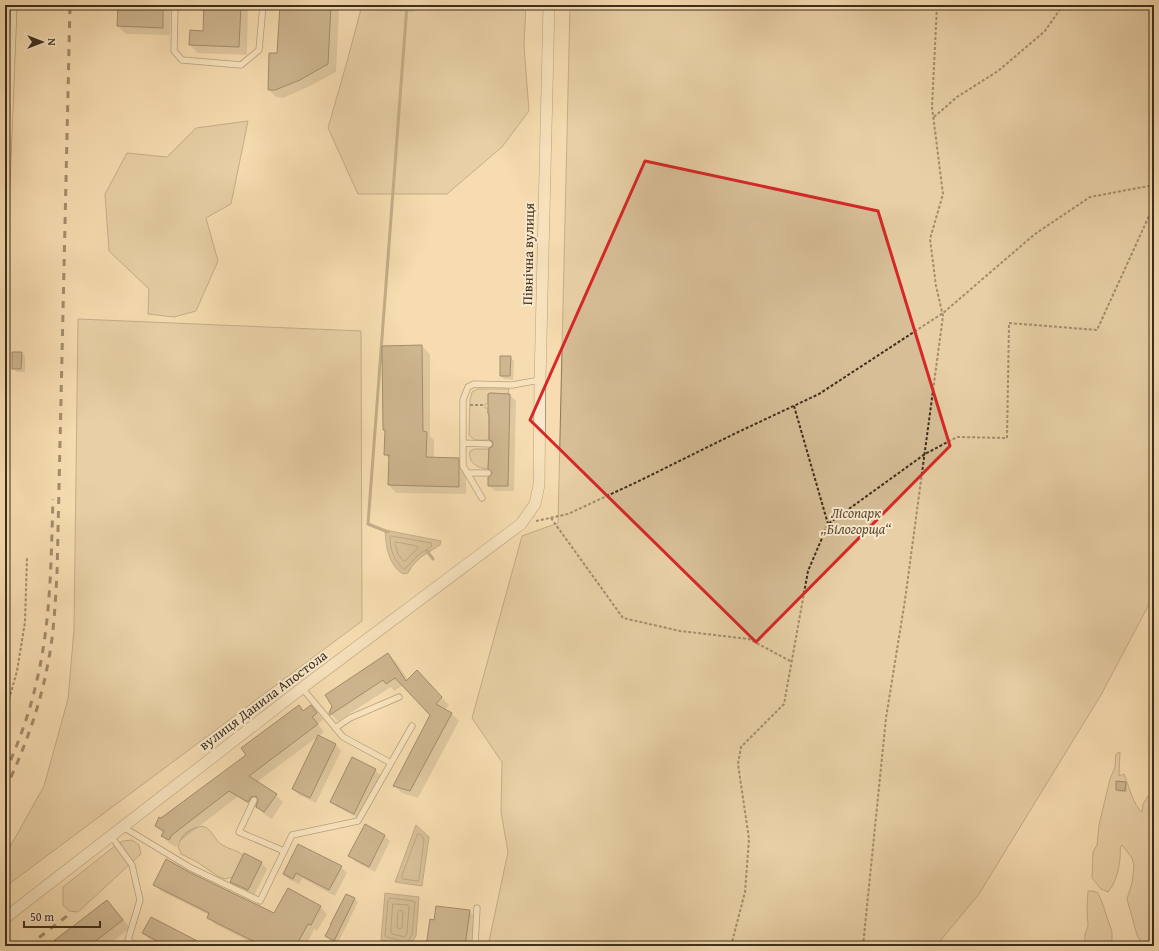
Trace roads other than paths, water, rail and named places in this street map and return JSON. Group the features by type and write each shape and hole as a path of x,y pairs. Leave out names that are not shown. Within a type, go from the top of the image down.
{"street":[{"name":"Північна вулиця","path":"534,504 539,485 549,5"},
{"name":"вулиця Данила Апостола","path":"5,918 302,688 521,524 534,504"}],"lane":[{"path":"5,211 14,5"},
{"path":"175,5 174,51 182,60 241,65 259,50 263,5"},
{"path":"482,498 462,466 463,405 468,387 474,384 512,385 540,380"},
{"path":"463,443 489,444"},
{"path":"467,473 488,473"},
{"path":"302,688 343,737 391,763"},
{"path":"335,728 350,718 399,697"},
{"path":"123,827 192,868 260,901 292,835 358,821 412,726"},
{"path":"254,800 239,832 284,851"},
{"path":"111,836 132,865 137,886 140,900 128,940 136,946"},
{"path":"475,946 477,908"}],"water":[{"path":"385,530 441,541 440,545 421,557 412,566 408,573 403,574 391,560 387,549"},
{"path":"416,825 429,837 422,886 395,882"},
{"path":"385,893 419,897 416,936 410,946 381,940"}],"waterway":[{"path":"388,532 368,524 407,5"},
{"path":"427,551 433,559"}],"railway":[{"path":"5,790 25,744 41,696 52,641 54,619 57,575 70,5"},
{"path":"5,773 27,718 41,661 45,638 49,592 53,499"},
{"path":"28,946 67,916"}],"park label":[{"name":"Лісопарк „Білогорща“","path":"856,522"}]}
